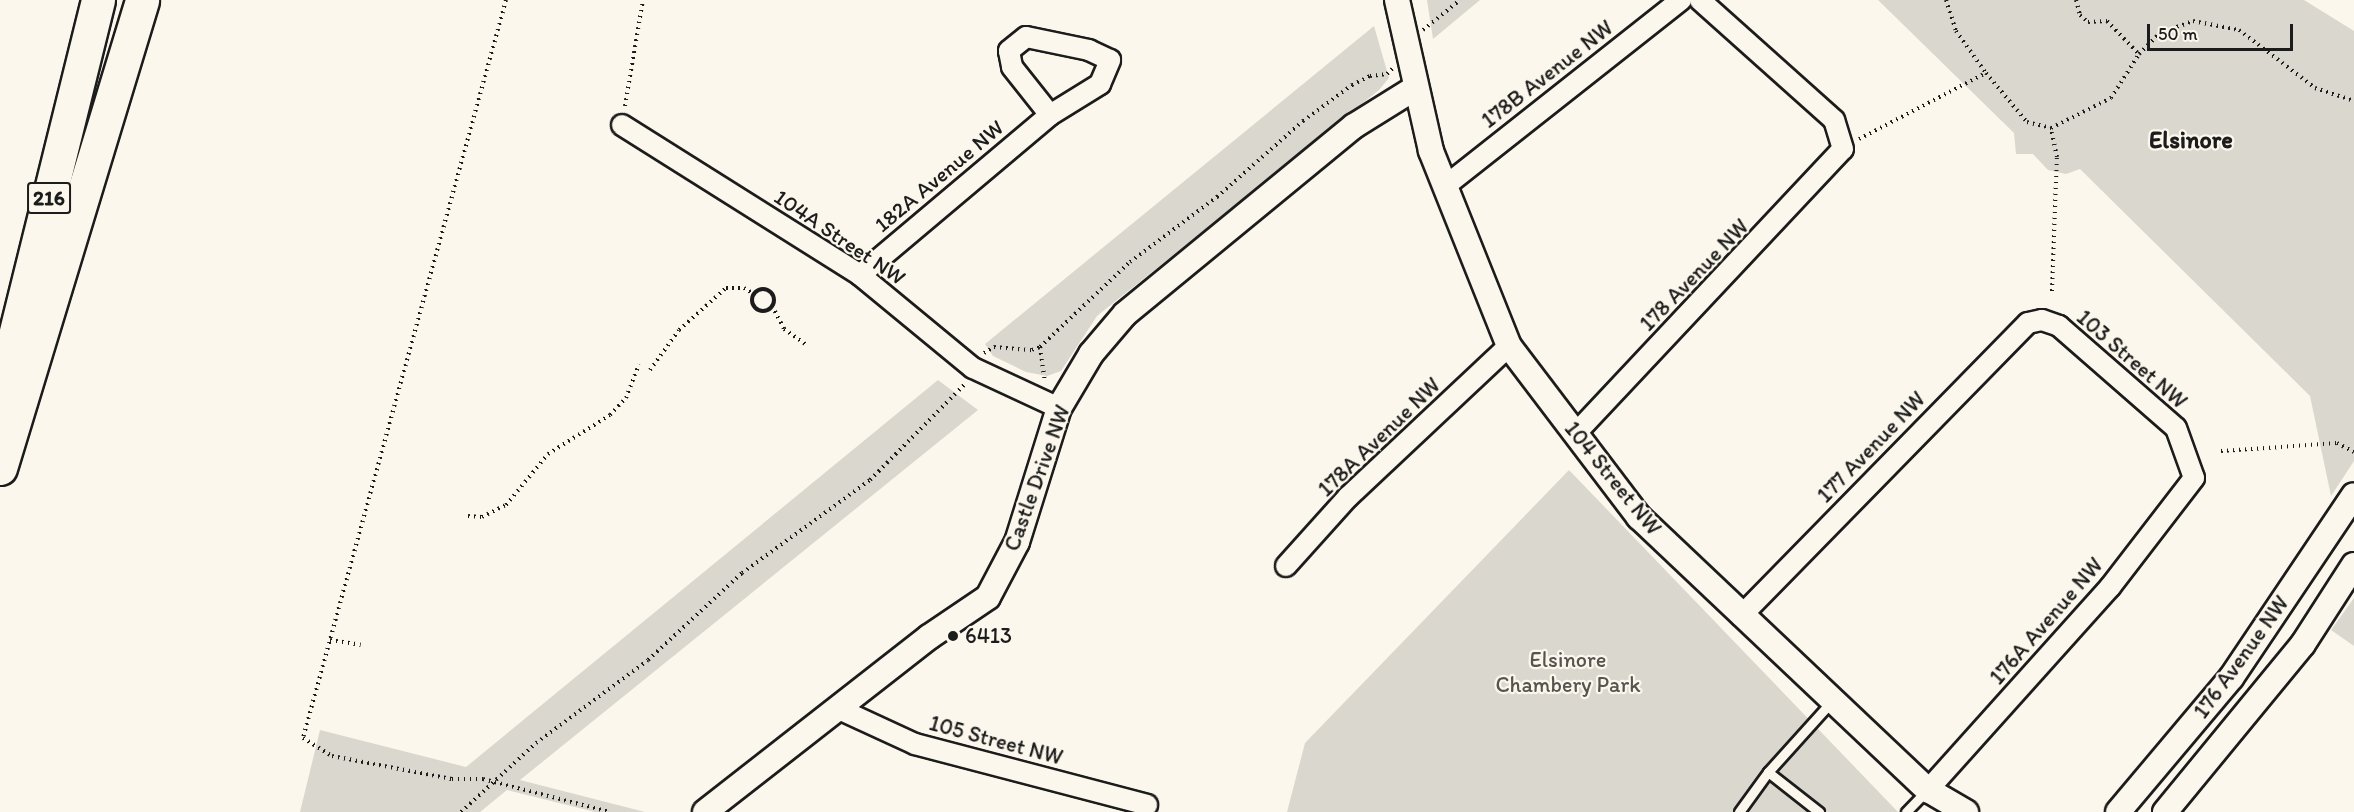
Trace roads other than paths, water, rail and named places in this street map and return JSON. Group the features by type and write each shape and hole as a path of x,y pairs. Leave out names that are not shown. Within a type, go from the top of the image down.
{"highway":[{"name":"216","path":"0,396 98,0"},
{"path":"0,468 142,0"}],"street":[{"name":"104 Street NW","path":"1396,0 1415,88 1444,187 1509,346 1577,432 1639,517 1740,616 1928,790 1966,812"},
{"name":"178B Avenue NW","path":"1444,187 1681,0"},
{"name":"178 Avenue NW","path":"1577,432 1843,149 1834,120 1700,0"},
{"name":"182A Avenue NW","path":"860,275 1050,114 1100,84 1110,60 1089,50 1026,37 1009,51 1011,67 1050,114"},
{"name":"Castle Drive NW","path":"705,812 837,708 988,597 1017,542 1059,408 1091,354 1125,314 1354,126 1415,88"},
{"name":"104A Street NW","path":"622,125 860,275 973,368 1059,408"},
{"name":"103 Street NW","path":"2042,320 2068,333 2176,428 2194,478"},
{"name":"177 Avenue NW","path":"1740,616 2019,329 2042,320"},
{"name":"178A Avenue NW","path":"1286,566 1348,497 1509,346"},
{"name":"176A Avenue NW","path":"1928,790 2110,587 2194,478"},
{"name":"176 Avenue NW","path":"2118,812 2231,678 2354,495"},
{"name":"176 Avenue NW","path":"2165,812 2303,644 2354,565"},
{"name":"105 Street NW","path":"837,708 915,744 1147,805"},
{"name":"104 Street NW","path":"1928,790 1937,812"}],"lane":[{"path":"1739,812 1768,772 1832,701"},
{"path":"1768,772 1820,812"},
{"path":"1906,812 1928,790"}],"place":[{"name":"6413","path":"953,636"}],"district":[{"name":"Elsinore","path":"2191,140"}],"park label":[{"name":"Elsinore Chambery Park","path":"1568,672"}]}
